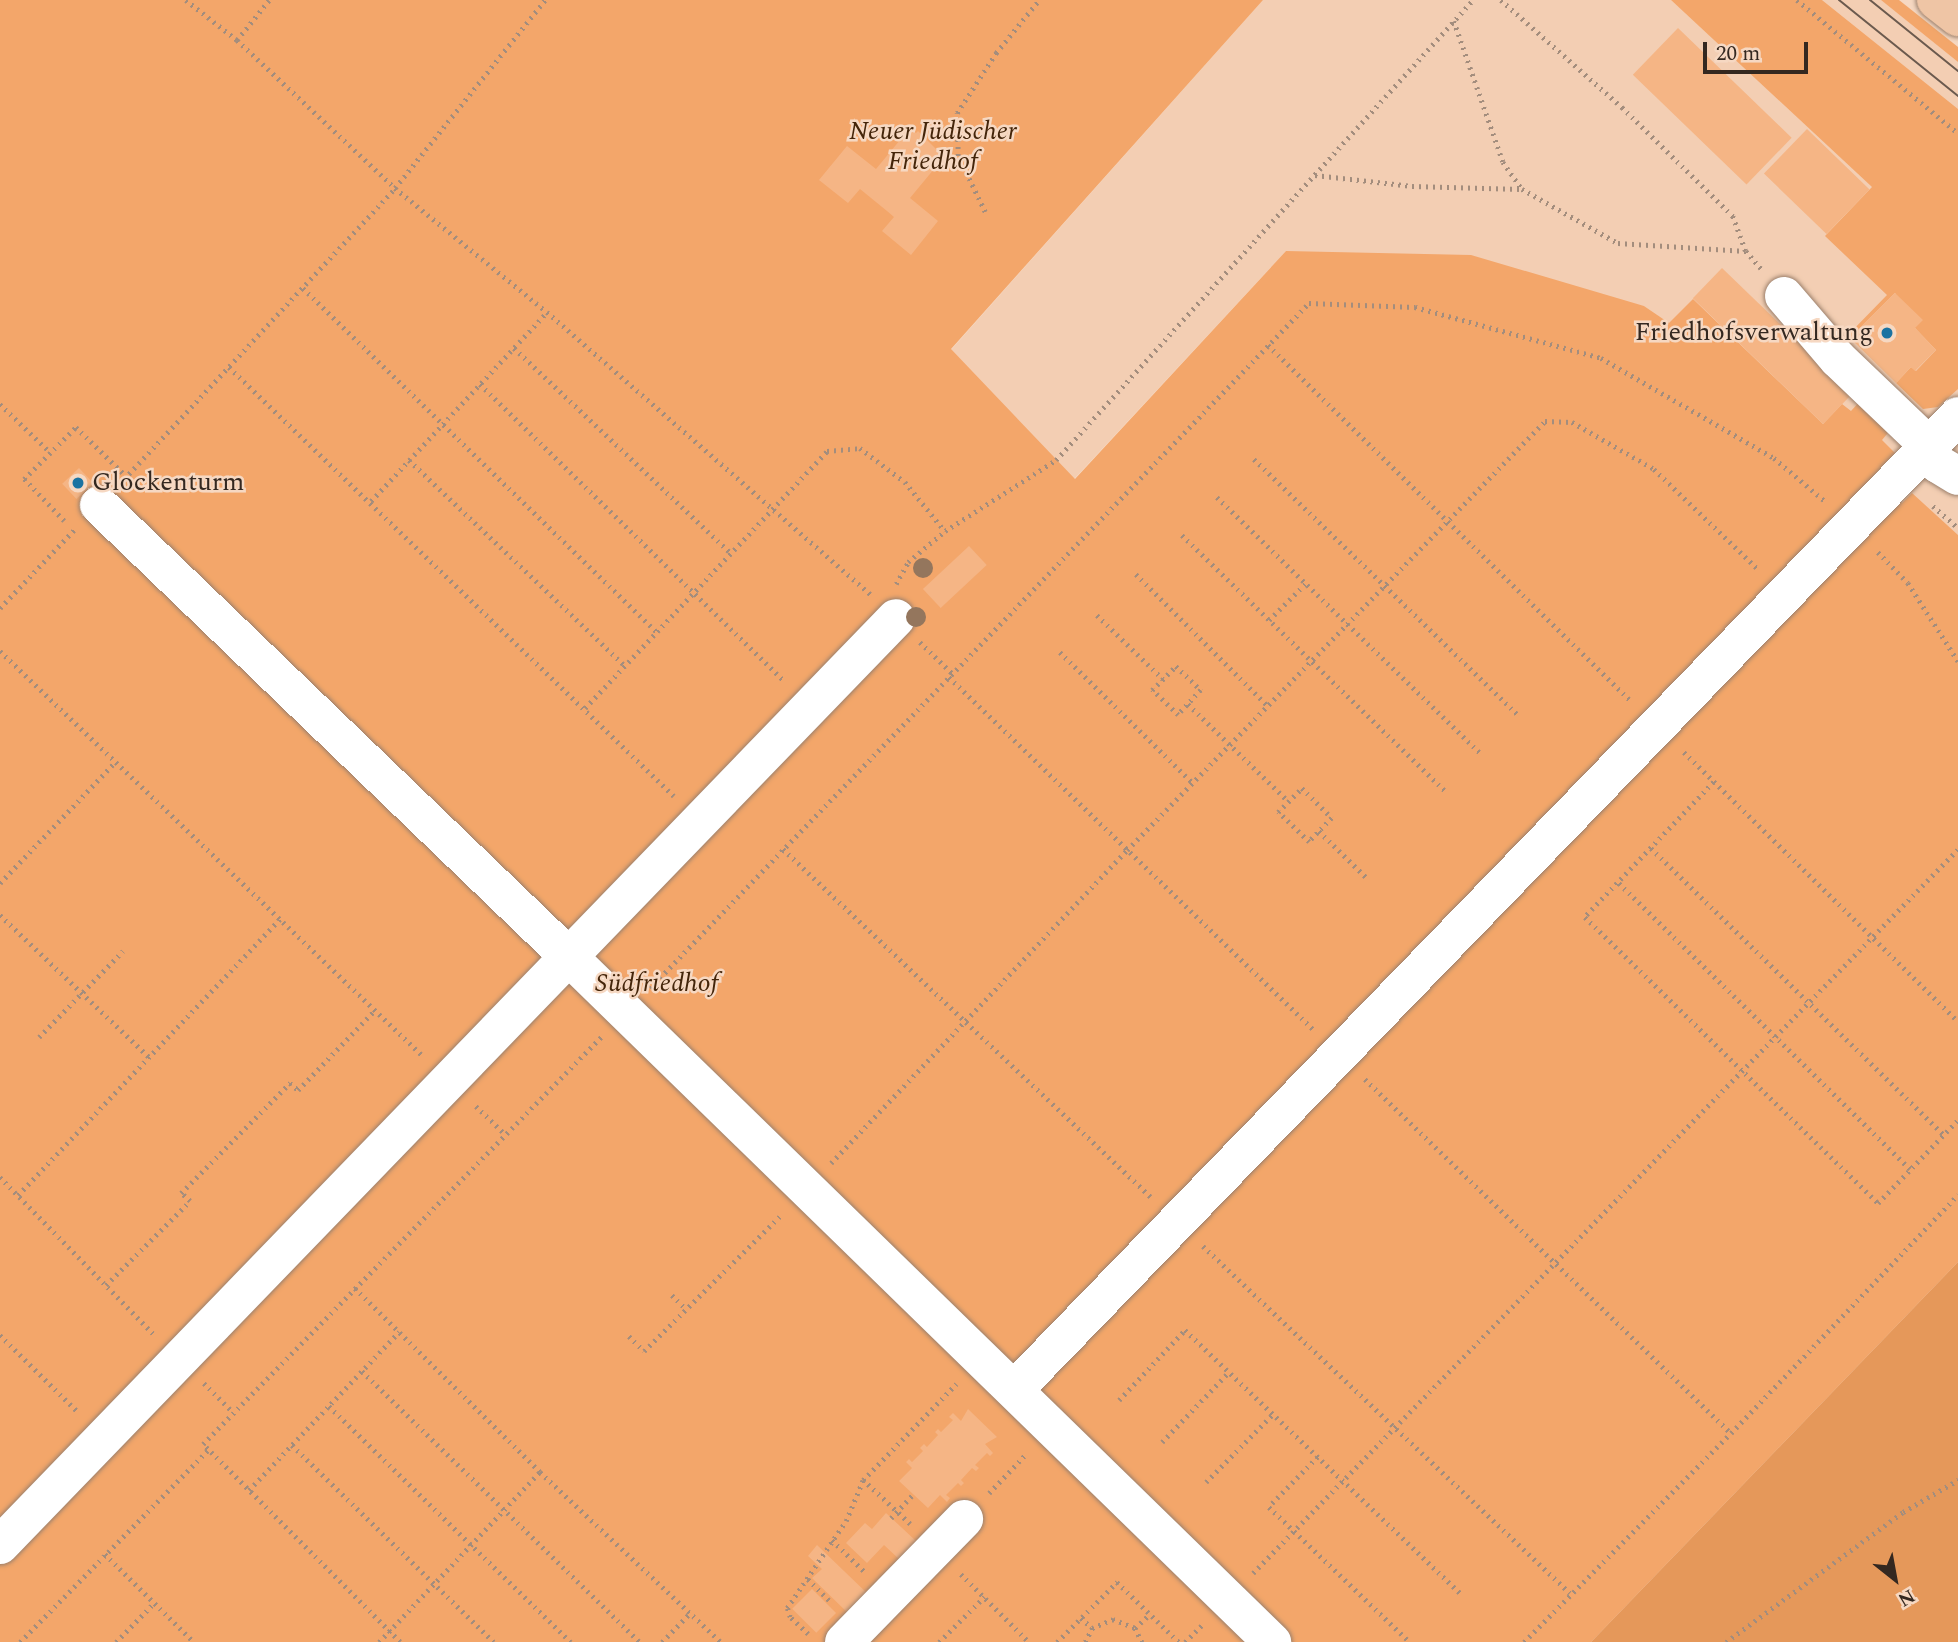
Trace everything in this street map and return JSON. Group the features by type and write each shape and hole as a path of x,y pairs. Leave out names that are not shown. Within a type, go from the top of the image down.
{"main road":[{"path":"1937,0 1958,17"}],"lane":[{"path":"1784,296 1838,359 1926,448 1938,464 1958,476"},
{"path":"1014,1390 1958,416"},
{"path":"86,518 569,957 1272,1642"},
{"path":"0,1545 810,707 890,612"},
{"path":"832,1630 936,1548 964,1519"}],"path":[{"path":"186,0 237,40 395,188 547,312 775,508 890,612 952,673"},
{"path":"237,40 269,0"},
{"path":"0,608 127,477 395,188 545,0"},
{"path":"985,212 958,156 957,113 996,53 1039,0"},
{"path":"890,612 908,562 944,531 1056,460 1473,0"},
{"path":"1501,0 1622,107 1733,216 1746,251 1784,296"},
{"path":"1797,0 1958,133"},
{"path":"1454,21 1503,162 1522,189 1618,243 1746,251"},
{"path":"1315,175 1412,186 1522,189"},
{"path":"303,288 657,632"},
{"path":"400,1642 203,1444 504,1133 626,1013 1309,303 1415,307 1601,358 1774,458 1852,525 1908,583 1958,661"},
{"path":"371,501 547,312"},
{"path":"1268,345 1958,1021"},
{"path":"514,348 732,553"},
{"path":"229,367 700,821"},
{"path":"481,384 810,707"},
{"path":"0,404 50,452"},
{"path":"629,1336 644,1351 807,1189 1192,782 1545,421 1572,422 1654,469 1784,594"},
{"path":"86,518 24,479 76,427 127,477"},
{"path":"585,708 827,451 860,448 905,482 944,531"},
{"path":"97,466 106,457"},
{"path":"1254,459 1518,715"},
{"path":"409,460 625,666"},
{"path":"1217,498 1481,754"},
{"path":"1182,535 1445,791"},
{"path":"1136,574 1267,705"},
{"path":"1269,620 1306,583"},
{"path":"1097,615 1163,679"},
{"path":"0,651 504,1133"},
{"path":"1060,652 1192,782"},
{"path":"1176,666 1201,691 1188,704 1178,715 1153,690 1176,666"},
{"path":"1188,704 1288,802"},
{"path":"0,883 116,761"},
{"path":"1714,782 1585,917 1878,1203 1958,1120"},
{"path":"1302,788 1332,818 1308,842 1278,812 1288,802 1302,788"},
{"path":"1319,831 1366,877"},
{"path":"1651,848 1944,1135"},
{"path":"1185,1642 1958,849"},
{"path":"1619,883 1910,1169"},
{"path":"0,915 150,1058"},
{"path":"18,1195 280,919"},
{"path":"39,1037 123,951"},
{"path":"106,1285 190,1201 181,1193 290,1083 298,1090 375,1010"},
{"path":"0,1177 233,1412"},
{"path":"1524,1642 1731,1433 1958,1195"},
{"path":"355,1288 540,1472 721,1642"},
{"path":"672,1295 686,1309"},
{"path":"1119,1400 1185,1330 1461,1594"},
{"path":"249,1490 399,1332"},
{"path":"0,1335 104,1437"},
{"path":"832,1630 790,1617 787,1608 846,1521 863,1480 981,1358"},
{"path":"362,1371 640,1642"},
{"path":"1162,1442 1229,1372"},
{"path":"329,1406 571,1642"},
{"path":"1206,1482 1273,1414"},
{"path":"964,1519 1051,1427"},
{"path":"292,1445 494,1642"},
{"path":"20,1642 208,1450"},
{"path":"1318,1457 1269,1507 1410,1642"},
{"path":"379,1642 540,1472"},
{"path":"863,1480 904,1519"},
{"path":"1726,1642 1903,1512 1958,1480"},
{"path":"891,1518 913,1494"},
{"path":"832,1540 859,1566"},
{"path":"936,1548 1029,1642"},
{"path":"105,1554 194,1642"},
{"path":"808,1579 818,1592 832,1630"},
{"path":"1057,1642 1117,1582 1179,1642"},
{"path":"939,1642 984,1597"},
{"path":"116,1642 154,1603"},
{"path":"662,1642 690,1613"},
{"path":"1135,1628 1150,1614"},
{"path":"1081,1618 1092,1628"},
{"path":"1085,1642 1092,1628 1113,1619 1135,1628 1142,1642"}],"shaded area":[{"path":"1263,0 1671,0 1958,267 1958,554 1798,413 1644,306 1286,251 1074,479 951,350"},
{"path":"1822,0 1881,0 1958,62 1958,109"},
{"path":"1958,1262 1958,1642 1591,1642"}],"green space":[{"name":"Südfriedhof","path":"0,0 1263,0 951,349 1075,479 1286,251 1471,255 1644,306 1669,323 1693,299 1823,424 1842,404 1851,411 1862,399 1892,428 1882,440 1895,453 1873,476 1902,503 1912,493 1958,535 1958,1262 1591,1642 0,1642"},
{"path":"1671,0 1822,0 1958,109 1958,389 1938,407 1923,409 1896,383 1911,367 1916,371 1936,350 1915,328 1895,293 1850,338 1848,335 1887,295 1825,236 1872,187"},
{"path":"1881,0 1899,0 1958,47 1958,62"}],"building":[{"path":"1678,28 1792,138 1747,185 1633,75"},
{"path":"910,128 916,133 918,131 944,157 910,198 938,221 911,255 882,231 894,217 887,211 860,189 848,203 819,180 847,146 876,169"},
{"path":"1807,129 1870,189 1827,234 1764,174"},
{"path":"1722,268 1852,394 1823,424 1693,298"},
{"name":"Friedhofsverwaltung","path":"1895,293 1923,320 1915,328 1936,350 1915,371 1911,367 1896,383 1850,338"},
{"name":"Glockenturm","path":"79,468 93,483 77,499 62,484"},
{"path":"969,546 987,565 941,608 923,589"},
{"path":"968,1409 997,1437 985,1444 993,1453 990,1456 987,1453 975,1465 979,1468 976,1471 972,1468 961,1480 964,1483 961,1486 958,1483 946,1495 950,1498 947,1502 940,1495 928,1508 899,1481 912,1468 906,1462 909,1459 912,1462 923,1451 920,1448 924,1444 927,1447 938,1435 935,1432 938,1429 941,1432 953,1420 949,1417 953,1413 961,1421"},
{"path":"886,1513 916,1541 900,1560 884,1545 867,1563 846,1543 865,1523 872,1529"},
{"path":"817,1545 871,1597 852,1617 812,1578 822,1569 808,1556"},
{"path":"812,1589 836,1613 816,1633 792,1609"}],"tram line":[{"path":"1839,0 1958,96"},
{"path":"1870,0 1958,71"}],"place":[{"name":"Friedhofsverwaltung","path":"1887,333"},
{"name":"Glockenturm","path":"78,483"}],"park label":[{"name":"Neuer Jüdischer Friedhof","path":"933,147"}]}
